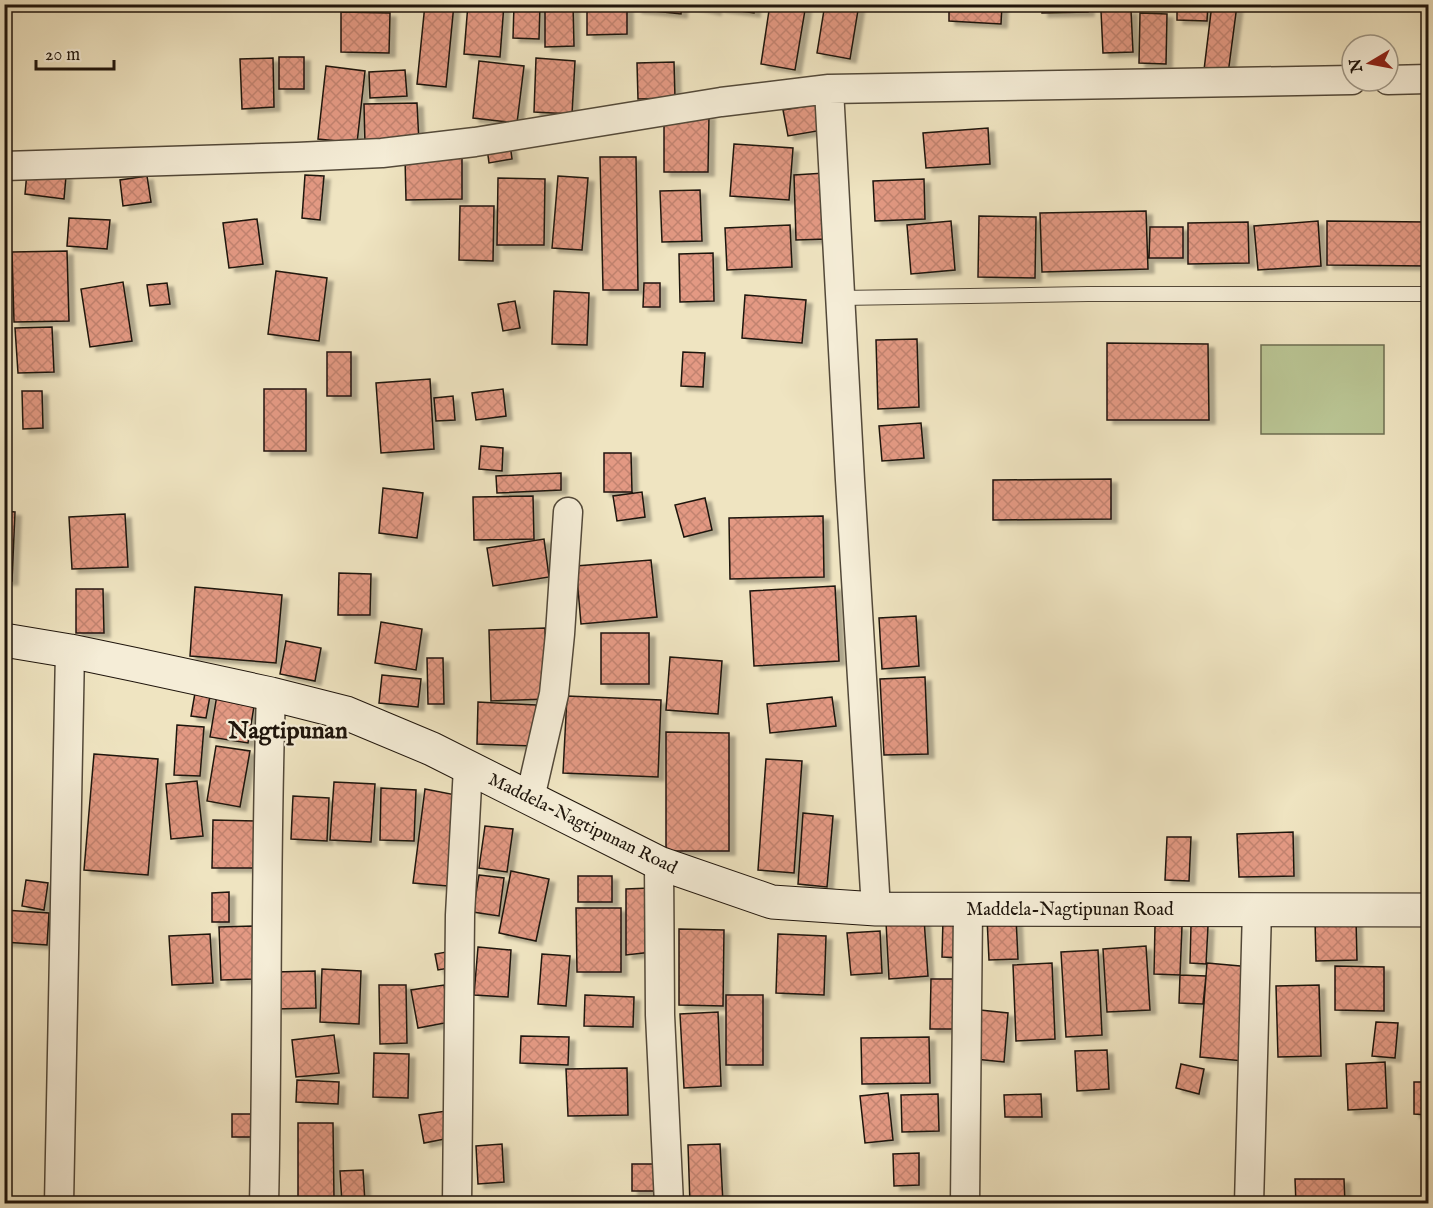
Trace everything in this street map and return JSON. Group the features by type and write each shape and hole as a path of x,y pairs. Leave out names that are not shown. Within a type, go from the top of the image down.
{"main road":[{"name":"Maddela-Nagtipunan Road","path":"4,640 70,651 271,694 346,713 432,749 659,863 772,902 876,909 1428,910"}],"street":[{"path":"1400,80 1428,79"},
{"path":"4,166 297,158 382,153 475,142 721,102 829,89 1340,80"},
{"path":"829,89 876,909"},
{"path":"530,798 554,694 568,512"},
{"path":"59,1203 70,651"},
{"path":"264,1203 267,798 271,694"},
{"path":"457,1203 460,915 468,767"},
{"path":"659,863 660,1015 669,1203"},
{"path":"965,1203 968,909"},
{"path":"1249,1203 1257,909"}],"lane":[{"path":"840,298 1088,294 1428,294"}],"green space":[{"path":"1261,345 1384,345 1384,434 1261,434"}],"building":[{"path":"425,4 454,4 446,87 417,84"},
{"path":"468,4 504,4 500,57 464,54"},
{"path":"514,4 540,4 539,39 513,38"},
{"path":"545,4 573,4 574,46 545,47"},
{"path":"587,4 627,4 627,34 587,35"},
{"path":"637,4 682,4 681,14 636,9"},
{"path":"683,4 717,4 715,11"},
{"path":"719,4 755,4 754,13 719,8"},
{"path":"770,4 806,4 795,70 761,64"},
{"path":"825,4 859,4 850,59 817,53"},
{"path":"949,4 1002,4 1001,24 949,21"},
{"path":"1042,4 1088,4 1088,12 1042,13"},
{"path":"1177,4 1208,4 1207,21 1177,20"},
{"path":"1212,4 1237,5 1228,74 1204,70"},
{"path":"1131,10 1133,52 1103,53 1101,11"},
{"path":"341,12 390,13 389,53 341,52"},
{"path":"1140,13 1167,14 1166,64 1139,63"},
{"path":"279,57 304,57 304,89 279,89"},
{"path":"273,58 274,107 242,109 240,59"},
{"path":"536,58 575,61 572,114 534,112"},
{"path":"479,61 524,66 517,123 473,118"},
{"path":"674,62 675,98 638,99 637,63"},
{"path":"326,66 365,71 357,143 318,139"},
{"path":"405,70 407,96 370,98 369,72"},
{"path":"417,103 419,143 365,145 364,104"},
{"path":"818,104 823,130 788,136 783,110"},
{"path":"664,115 709,115 708,172 664,172"},
{"path":"988,128 990,164 926,168 923,133"},
{"path":"510,144 512,159 489,163 487,148"},
{"path":"734,144 793,148 789,200 730,196"},
{"path":"600,157 636,157 638,290 603,290"},
{"path":"405,158 462,158 462,199 406,200"},
{"path":"27,172 66,176 64,199 25,194"},
{"path":"825,173 827,239 796,240 794,175"},
{"path":"305,175 324,176 320,220 302,218"},
{"path":"147,176 151,202 123,206 120,180"},
{"path":"558,176 588,178 582,250 552,248"},
{"path":"498,178 545,179 544,245 497,245"},
{"path":"924,179 925,219 875,221 873,181"},
{"path":"700,190 702,241 662,242 660,191"},
{"path":"460,206 494,206 493,261 459,260"},
{"path":"1146,211 1148,269 1042,272 1040,213"},
{"path":"979,216 1036,217 1035,278 978,277"},
{"path":"69,218 110,220 107,249 67,246"},
{"path":"257,219 263,264 229,268 223,223"},
{"path":"951,221 955,270 911,274 907,225"},
{"path":"1318,221 1321,266 1258,270 1254,226"},
{"path":"1327,221 1428,222 1428,266 1327,265"},
{"path":"1248,222 1249,263 1188,264 1188,223"},
{"path":"790,225 792,267 727,270 725,228"},
{"path":"1150,227 1183,227 1183,258 1149,258"},
{"path":"67,251 69,321 14,322 12,252"},
{"path":"713,253 714,301 680,302 679,254"},
{"path":"276,271 327,278 319,341 268,334"},
{"path":"123,282 132,341 90,347 81,289"},
{"path":"167,283 170,304 150,306 147,285"},
{"path":"644,283 660,283 660,307 643,307"},
{"path":"554,291 589,293 587,345 552,344"},
{"path":"745,295 806,300 802,343 742,338"},
{"path":"515,301 520,328 503,331 498,304"},
{"path":"52,327 54,372 18,373 15,328"},
{"path":"917,339 919,407 878,409 876,340"},
{"path":"1107,343 1208,344 1209,420 1107,420"},
{"path":"327,352 351,352 351,396 327,396"},
{"path":"683,352 705,353 703,387 681,386"},
{"path":"430,379 434,449 381,453 376,383"},
{"path":"264,389 306,389 306,451 264,451"},
{"path":"503,389 506,416 476,420 472,393"},
{"path":"22,391 42,391 43,428 23,429"},
{"path":"453,396 455,420 436,421 434,398"},
{"path":"921,423 924,458 882,461 879,426"},
{"path":"481,446 503,448 502,471 479,469"},
{"path":"604,453 631,453 632,492 604,492"},
{"path":"561,473 561,490 497,493 496,476"},
{"path":"1111,479 1111,519 993,520 993,480"},
{"path":"383,488 423,493 417,538 379,533"},
{"path":"642,492 645,517 617,521 613,496"},
{"path":"533,496 534,539 474,540 473,497"},
{"path":"705,498 712,530 684,537 675,505"},
{"path":"4,511 15,512 12,581 4,581"},
{"path":"125,514 128,567 72,569 69,517"},
{"path":"823,516 824,577 730,579 729,518"},
{"path":"544,539 549,577 493,586 487,548"},
{"path":"651,560 657,617 581,624 576,566"},
{"path":"339,573 371,574 370,615 338,615"},
{"path":"835,586 839,661 754,666 750,591"},
{"path":"195,587 282,595 276,663 190,656"},
{"path":"76,589 103,589 104,633 76,633"},
{"path":"916,616 919,666 882,669 879,618"},
{"path":"381,622 422,629 416,670 375,663"},
{"path":"545,628 547,699 491,701 489,630"},
{"path":"601,633 649,633 649,684 601,684"},
{"path":"286,641 321,648 315,681 280,674"},
{"path":"670,657 722,661 718,714 666,710"},
{"path":"427,658 443,658 444,704 428,704"},
{"path":"382,675 421,679 418,707 379,703"},
{"path":"925,677 928,754 884,755 880,679"},
{"path":"195,693 210,696 206,718 191,716"},
{"path":"217,695 255,700 248,743 210,737"},
{"path":"567,696 661,700 658,777 563,773"},
{"path":"832,697 836,726 770,733 767,704"},
{"path":"478,702 536,705 534,746 477,744"},
{"path":"177,725 204,727 200,776 174,775"},
{"path":"666,732 729,733 729,851 666,851"},
{"path":"216,746 250,751 240,807 207,801"},
{"path":"94,754 158,759 148,875 84,870"},
{"path":"766,759 802,761 794,873 758,870"},
{"path":"197,781 203,836 171,839 166,784"},
{"path":"334,782 375,784 371,842 330,840"},
{"path":"381,788 416,790 414,841 380,840"},
{"path":"425,789 456,795 448,886 413,883"},
{"path":"293,796 329,798 327,841 291,839"},
{"path":"803,813 833,816 827,887 798,884"},
{"path":"213,820 259,821 258,868 212,868"},
{"path":"485,826 513,829 507,872 479,868"},
{"path":"1293,832 1294,876 1239,877 1237,834"},
{"path":"1167,837 1191,837 1189,881 1165,880"},
{"path":"511,871 549,879 536,941 499,933"},
{"path":"479,875 504,878 499,916 473,912"},
{"path":"578,876 612,876 612,902 578,902"},
{"path":"26,880 48,883 44,910 22,906"},
{"path":"650,888 652,952 626,955 626,889"},
{"path":"229,892 229,922 212,922 212,893"},
{"path":"576,908 621,908 621,972 577,972"},
{"path":"4,910 49,913 47,945 4,942"},
{"path":"1016,917 1018,959 989,960 987,918"},
{"path":"924,919 928,976 889,979 886,922"},
{"path":"943,919 964,919 963,958 942,957"},
{"path":"1356,919 1357,960 1316,961 1315,920"},
{"path":"1155,925 1182,926 1180,975 1154,974"},
{"path":"1191,925 1208,926 1206,964 1190,963"},
{"path":"253,926 255,979 221,980 219,927"},
{"path":"679,929 724,930 723,1006 679,1005"},
{"path":"880,931 882,973 851,975 847,933"},
{"path":"210,934 213,983 172,985 169,936"},
{"path":"778,934 826,936 824,995 776,993"},
{"path":"1146,946 1150,1010 1107,1012 1103,949"},
{"path":"478,947 511,950 508,997 474,995"},
{"path":"1098,950 1102,1035 1066,1037 1061,952"},
{"path":"452,951 455,967 438,970 435,954"},
{"path":"542,954 570,956 566,1006 538,1004"},
{"path":"1052,963 1055,1039 1016,1041 1013,965"},
{"path":"1207,963 1251,967 1244,1061 1200,1057"},
{"path":"1335,966 1384,967 1384,1011 1335,1010"},
{"path":"322,969 361,971 359,1024 320,1022"},
{"path":"315,971 316,1008 276,1009 275,972"},
{"path":"1180,975 1206,976 1203,1004 1179,1003"},
{"path":"931,979 964,979 963,1029 930,1029"},
{"path":"379,985 406,985 407,1043 380,1044"},
{"path":"444,985 450,1022 418,1028 411,990"},
{"path":"1319,985 1321,1056 1278,1057 1276,986"},
{"path":"585,995 634,997 633,1027 584,1026"},
{"path":"726,995 763,995 763,1065 726,1065"},
{"path":"980,1010 1008,1013 1004,1062 975,1059"},
{"path":"718,1012 721,1086 684,1088 680,1014"},
{"path":"1376,1022 1398,1023 1395,1058 1372,1056"},
{"path":"334,1035 339,1073 296,1077 292,1040"},
{"path":"521,1036 569,1037 568,1065 520,1063"},
{"path":"929,1037 930,1083 862,1084 861,1038"},
{"path":"1107,1050 1109,1089 1077,1091 1075,1051"},
{"path":"374,1053 409,1054 408,1098 373,1097"},
{"path":"1385,1062 1387,1108 1348,1110 1346,1064"},
{"path":"1181,1064 1204,1069 1199,1094 1176,1088"},
{"path":"627,1068 628,1115 568,1116 566,1069"},
{"path":"297,1080 339,1082 338,1104 296,1102"},
{"path":"1414,1082 1428,1082 1428,1115 1414,1114"},
{"path":"888,1093 893,1140 865,1143 860,1096"},
{"path":"938,1094 939,1131 902,1132 901,1095"},
{"path":"1041,1094 1042,1117 1005,1117 1004,1095"},
{"path":"446,1111 450,1138 424,1143 419,1115"},
{"path":"232,1114 258,1114 259,1137 232,1137"},
{"path":"298,1123 333,1123 334,1199 298,1200"},
{"path":"502,1144 504,1182 478,1184 476,1146"},
{"path":"720,1144 723,1204 690,1204 688,1145"},
{"path":"919,1153 919,1185 894,1186 893,1154"},
{"path":"632,1164 657,1164 657,1191 632,1191"},
{"path":"363,1170 365,1203 342,1204 340,1171"},
{"path":"1295,1179 1344,1179 1345,1204 1296,1204"},
{"path":"904,1199 954,1199 954,1204 903,1204"}],"district":[{"name":"Nagtipunan","path":"288,730"}]}
